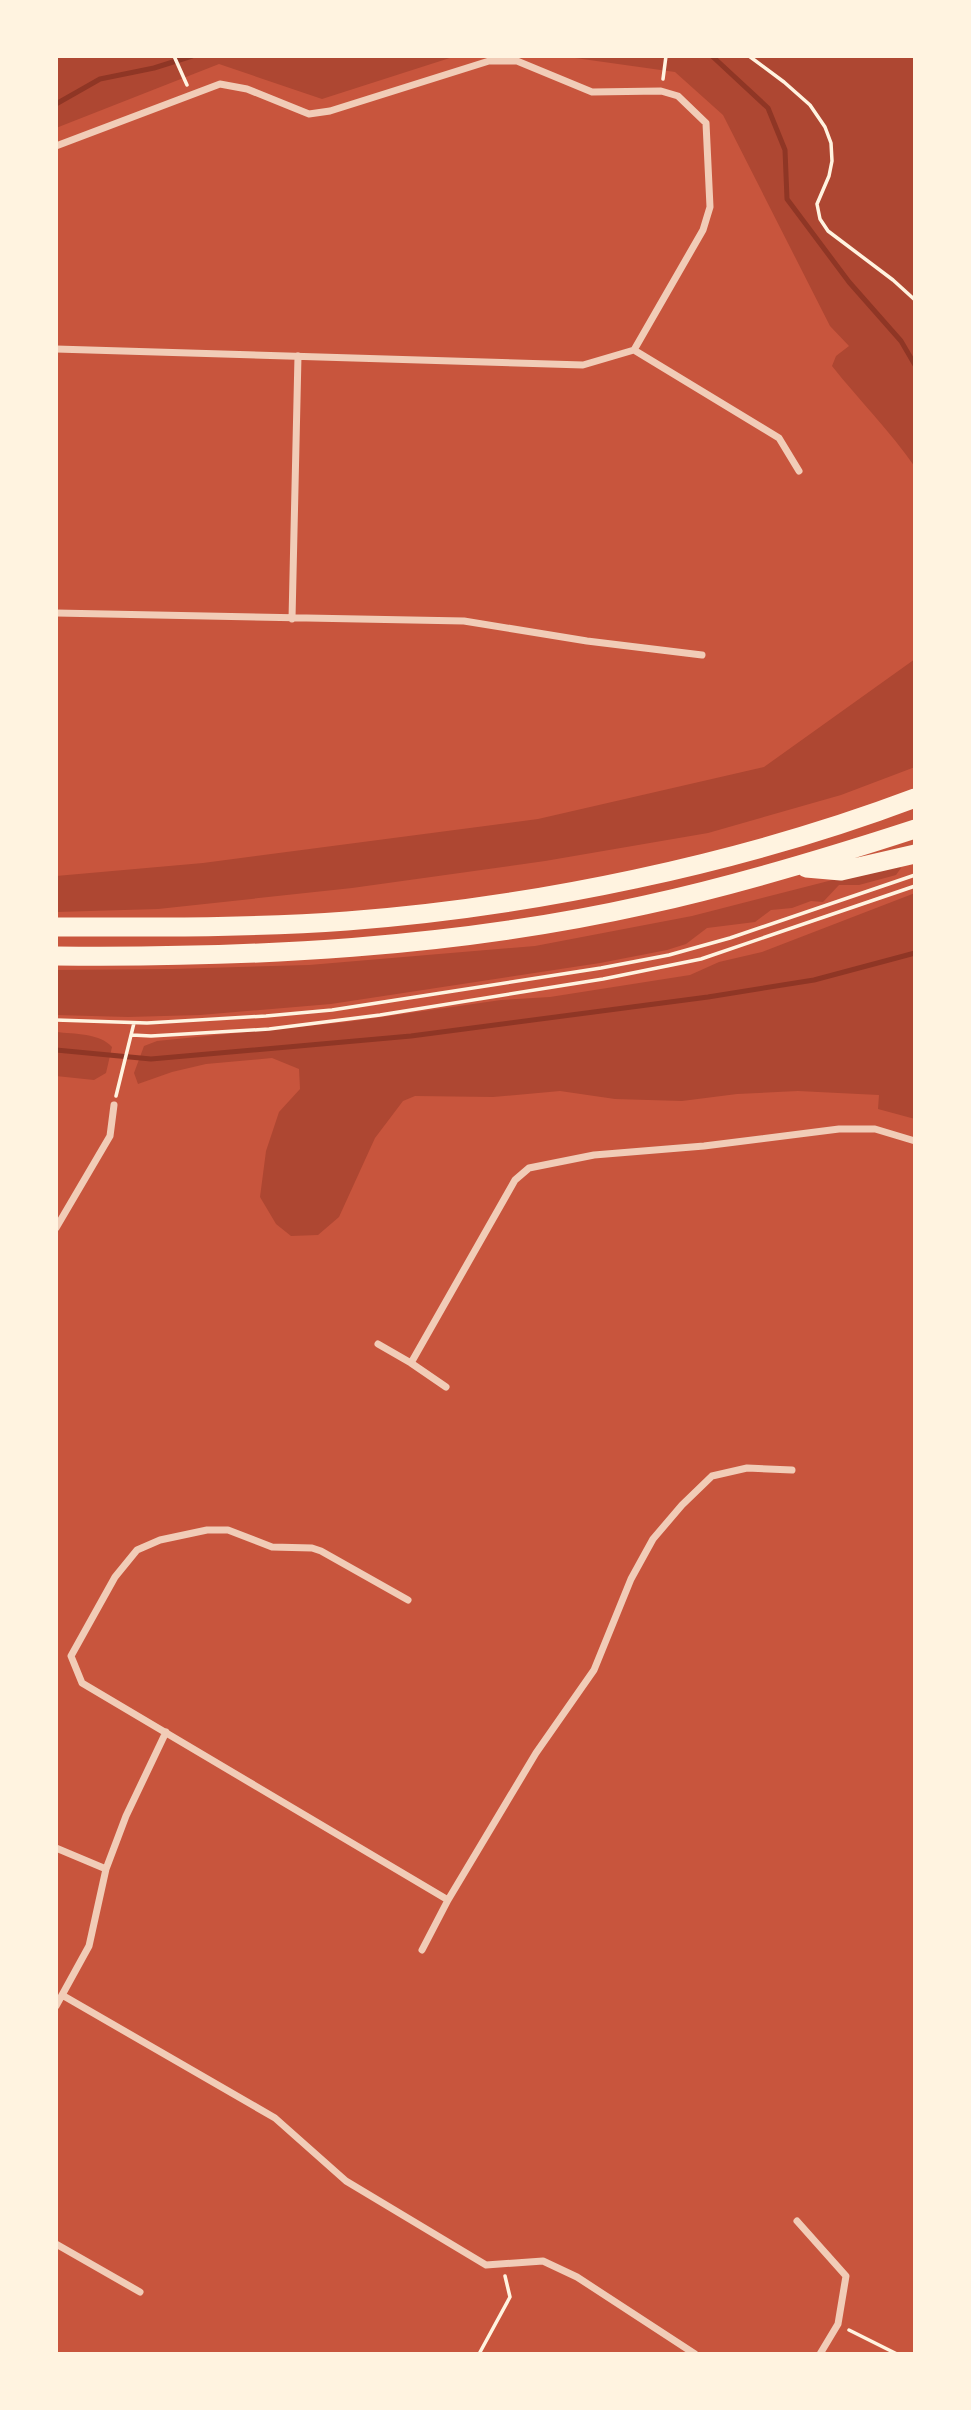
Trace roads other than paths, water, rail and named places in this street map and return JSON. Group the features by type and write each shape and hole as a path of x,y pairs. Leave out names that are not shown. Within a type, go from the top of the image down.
{"highway":[{"path":"56,927 271,925 433,912 598,885 706,862 915,798"},
{"path":"56,956 179,957 373,946 469,935 644,906 798,867 915,829"},
{"path":"798,867 841,871 915,854"}],"street":[{"path":"56,146 220,84 247,89 309,114 330,111 489,61 517,61 592,92 661,91 678,96 706,123 710,207 703,230 634,350 583,365 56,349"},
{"path":"634,350 779,438 799,471"},
{"path":"292,619 298,356"},
{"path":"56,613 464,621 587,641 702,655"},
{"path":"56,1228 110,1136 114,1105"},
{"path":"411,1363 515,1180 529,1168 594,1155 704,1146 839,1129 867,1128 915,1141"},
{"path":"378,1344 446,1387"},
{"path":"422,1950 449,1899 536,1753 594,1670 631,1579 653,1539 712,1476 747,1468 792,1471"},
{"path":"408,1600 327,1553 312,1548 272,1547 228,1530 207,1530 160,1540 137,1550 115,1577 71,1656 82,1683 449,1899"},
{"path":"56,2006 89,1946 106,1869 126,1816 166,1732"},
{"path":"56,1848 106,1869"},
{"path":"62,1995 275,2118 346,2181 486,2264 543,2261 577,2277 695,2354"},
{"path":"797,2221 846,2276 838,2324 820,2354"},
{"path":"56,2244 140,2292"}],"waterway":[{"path":"56,104 100,79 154,68 192,56"},
{"path":"712,56 768,108 785,150 787,199 849,282 901,341 915,365"},
{"path":"56,1050 151,1059 411,1036 708,997 814,980 915,953"}]}
